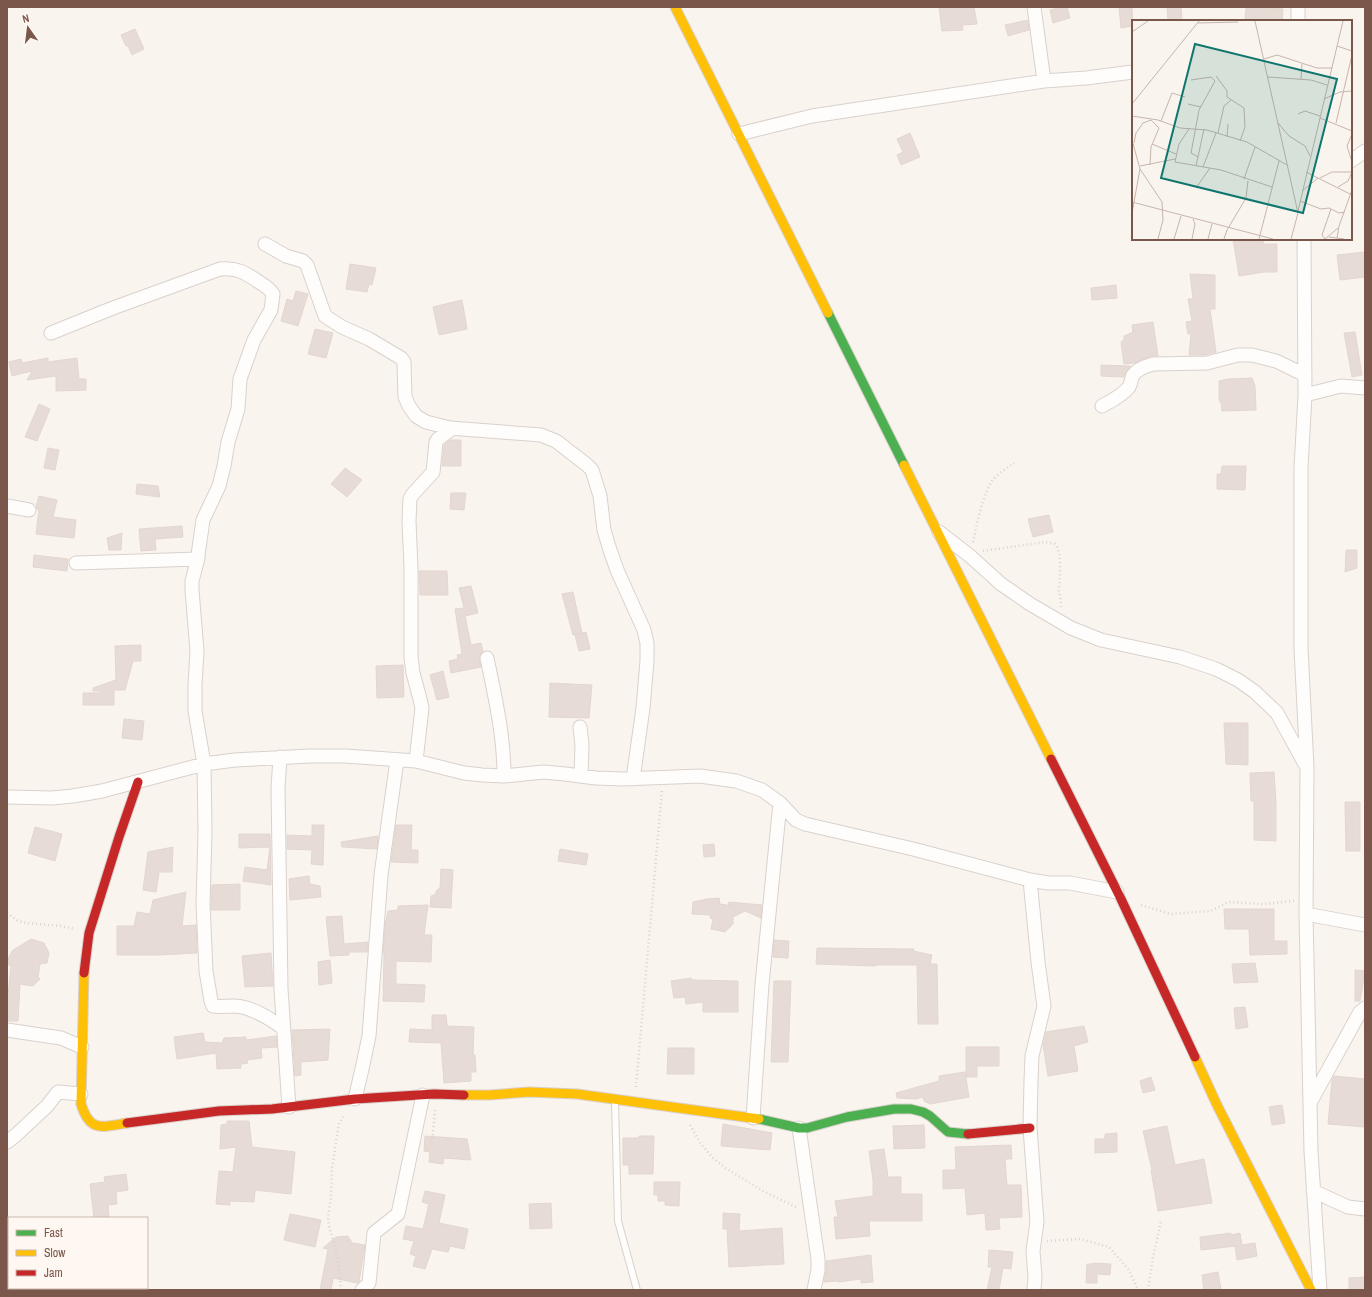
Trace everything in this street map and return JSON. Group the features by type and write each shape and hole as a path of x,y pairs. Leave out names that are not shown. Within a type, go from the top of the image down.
{"street":[{"path":"675,7 1119,895 1217,1105 1311,1290"},
{"path":"1034,7 1044,81"},
{"path":"1298,7 1298,20"},
{"path":"739,134 812,116 1044,81 1086,78 1132,72"},
{"path":"1352,160 1365,151"},
{"path":"1304,240 1305,395 1300,520 1301,648 1307,768 1306,914 1310,1102 1313,1191 1320,1290"},
{"path":"264,244 286,256 303,261 307,265 325,316 342,327 369,339 402,358 404,362 405,396 409,406 416,416 426,422 453,428 541,435 556,441 592,470 600,496 604,530 616,570 644,630 647,642 644,708 633,779"},
{"path":"51,333 120,305 220,269 228,268 245,272 271,292 273,297 271,310 254,340 240,379 238,409 228,442 219,486 203,520 198,559 192,581 197,651 195,711 204,764 205,832 203,904 206,971 211,1004 217,1007 235,1006 248,1008 268,1018 283,1028"},
{"path":"1102,406 1118,398 1128,388 1135,372 1145,366 1153,364 1207,363 1238,355 1252,355 1276,361 1305,375"},
{"path":"1305,395 1341,386 1365,388"},
{"path":"416,761 422,708 413,673 411,657 410,499 433,472 436,442 453,428"},
{"path":"7,506 29,510"},
{"path":"936,530 971,554 1001,584 1030,604 1064,623 1101,640 1180,657 1216,669 1238,680 1255,692 1277,713 1307,768"},
{"path":"76,563 198,559"},
{"path":"487,658 501,730 504,754 504,776"},
{"path":"580,727 582,745 581,776"},
{"path":"7,797 59,798 102,791 204,764 235,760 310,756 345,756 416,761 464,773 504,776 544,772 596,778 633,779 700,776 736,781 762,790 780,803 796,820 805,824 913,849 1030,880 1048,883 1070,883 1119,895"},
{"path":"280,757 278,788 278,861 281,989 289,1107"},
{"path":"355,1099 369,1036 381,875 397,760"},
{"path":"138,782 89,932 86,952 83,994 81,1104 86,1120 93,1125 99,1127 134,1124 219,1111 272,1109 355,1099 429,1095 489,1095 529,1092 577,1094 615,1099 753,1118 800,1128 807,1128 847,1117 894,1109 911,1109 923,1112 930,1116 948,1132 968,1134 1030,1128"},
{"path":"753,1118 762,984 780,803"},
{"path":"1030,880 1044,1006 1032,1056 1030,1128 1037,1222 1034,1244 1034,1290"},
{"path":"1306,914 1365,925"},
{"path":"1310,1102 1352,1025 1360,1012 1365,1008"},
{"path":"7,1030 61,1038 82,1047"},
{"path":"7,1142 47,1106 58,1092 81,1094"},
{"path":"362,1290 369,1283 374,1233 398,1214 429,1095"},
{"path":"800,1128 818,1270 814,1290"},
{"path":"1313,1191 1348,1207 1365,1209"}],"lane":[{"path":"615,1099 618,1221 637,1290"}],"path":[{"path":"1014,463 1000,472 992,481 980,508 971,554 1045,542 1055,544 1058,548 1059,556 1059,592 1064,623"},
{"path":"635,1102 662,777"},
{"path":"1119,895 1170,914 1211,911 1228,902 1263,904 1306,900"},
{"path":"7,913 18,921 26,923 61,926 89,932"},
{"path":"429,1095 434,1113 432,1143"},
{"path":"341,1290 338,1260 328,1226 328,1218 331,1197 332,1168 339,1123 355,1099"},
{"path":"682,1109 701,1144 714,1159 726,1169 768,1193 811,1214"},
{"path":"1148,1290 1161,1221"},
{"path":"1034,1244 1052,1240 1080,1239 1109,1247 1129,1270 1138,1290"}],"building":[{"path":"939,7 974,7 977,24 962,25 963,30 942,31"},
{"path":"1067,7 1070,18 1053,23 1050,10"},
{"path":"1119,7 1132,7 1132,26 1121,28"},
{"path":"1167,7 1181,7 1182,20 1168,20"},
{"path":"1246,7 1283,9 1282,20 1245,20"},
{"path":"1028,20 1029,30 1008,36 1005,25"},
{"path":"135,29 144,49 132,55 121,35"},
{"path":"910,133 920,157 901,165 897,155 903,152 897,139"},
{"path":"1233,240 1259,240 1264,242 1263,244 1277,244 1277,272 1264,272 1239,276"},
{"path":"1365,252 1365,277 1340,280 1337,255"},
{"path":"350,264 376,268 372,285 369,284 367,292 346,289"},
{"path":"1190,274 1215,275 1215,309 1210,309 1216,352 1204,355 1189,355 1191,334 1188,334 1186,322 1192,321 1188,299 1193,299"},
{"path":"1116,285 1117,298 1092,300 1091,288"},
{"path":"296,291 308,294 298,326 281,321 287,299 293,301"},
{"path":"462,300 467,329 439,335 433,307"},
{"path":"1153,322 1158,356 1151,356 1134,363 1124,364 1121,342 1124,339 1124,336 1133,332 1132,325"},
{"path":"315,329 333,333 326,358 308,354"},
{"path":"1355,332 1362,375 1352,377 1344,333"},
{"path":"48,358 48,362 77,358 79,379 86,379 86,390 56,391 56,376 27,380 32,371 12,376 9,362 21,359 22,363"},
{"path":"1101,365 1130,366 1124,377 1101,376"},
{"path":"1252,378 1255,386 1256,410 1222,411 1219,400 1219,381"},
{"path":"39,404 50,409 37,441 25,437"},
{"path":"450,440 461,440 461,466 442,466 444,445"},
{"path":"48,448 59,450 55,470 44,468"},
{"path":"1222,466 1246,466 1245,490 1217,489 1217,474 1221,474"},
{"path":"345,468 362,480 347,497 331,484"},
{"path":"137,484 158,486 160,497 136,494"},
{"path":"451,493 466,493 464,510 450,509"},
{"path":"39,496 57,500 53,517 76,520 74,538 36,534 39,509 36,507"},
{"path":"1049,515 1053,532 1033,537 1028,519"},
{"path":"182,526 183,537 155,539 156,550 141,551 139,529"},
{"path":"122,533 121,550 109,550 107,538"},
{"path":"1346,550 1357,550 1357,568 1345,572"},
{"path":"34,555 68,559 67,571 33,567"},
{"path":"419,571 447,571 448,595 420,595"},
{"path":"471,586 478,613 465,616 471,645 481,643 483,652 479,659 481,667 451,673 449,661 458,659 457,655 462,654 455,609 464,608 459,588"},
{"path":"573,592 582,633 573,635 562,594"},
{"path":"586,632 590,649 579,651 575,635"},
{"path":"141,645 141,661 133,661 125,690 114,690 114,705 83,705 83,693 101,693 101,691 93,691 93,688 116,680 115,646"},
{"path":"403,665 404,697 377,698 376,666"},
{"path":"443,671 449,697 437,700 430,675"},
{"path":"550,683 592,685 589,718 549,717"},
{"path":"124,719 144,721 142,740 122,738"},
{"path":"1224,723 1248,723 1248,765 1226,764"},
{"path":"1274,772 1276,841 1254,840 1254,801 1251,801 1250,773"},
{"path":"1345,802 1360,802 1360,851 1346,851"},
{"path":"312,825 324,825 323,865 311,864 312,850 287,849 287,835 312,836"},
{"path":"396,825 412,825 411,850 418,850 418,863 391,862"},
{"path":"35,827 62,834 55,861 28,853"},
{"path":"239,834 270,834 271,885 243,881 245,867 267,870 270,847 239,848"},
{"path":"378,836 377,849 342,847 341,842"},
{"path":"714,844 715,856 704,857 703,845"},
{"path":"173,847 172,872 159,872 156,892 143,890 148,852"},
{"path":"560,849 588,854 586,865 558,861"},
{"path":"441,869 453,870 451,908 430,907 431,896 436,894 436,891 440,888"},
{"path":"309,876 310,884 320,886 321,897 290,900 289,879"},
{"path":"240,884 240,910 211,910 212,885"},
{"path":"186,892 182,926 196,925 197,953 117,955 117,926 134,926 137,912 150,914 153,900"},
{"path":"719,898 720,904 733,906 728,904 729,902 762,905 761,918 745,911 733,917 733,924 725,932 711,929 713,919 710,918 711,915 692,914 693,902"},
{"path":"428,905 424,935 432,935 431,962 396,961 396,984 425,985 424,1002 383,1001 383,953 385,926 388,911 398,910 398,906"},
{"path":"1224,909 1274,909 1274,941 1287,941 1287,954 1250,955 1249,929 1225,929"},
{"path":"342,916 344,944 368,942 367,952 349,952 349,955 330,956 326,917"},
{"path":"31,939 44,943 49,953 47,963 40,964 38,977 40,979 33,986 20,984 18,1021 7,1021 7,995 11,966 7,964 7,961 12,951"},
{"path":"774,940 789,941 788,958 773,957"},
{"path":"817,948 914,949 913,951 932,955 930,964 937,964 938,1024 918,1024 917,965 875,966 816,964"},
{"path":"271,953 273,986 245,987 242,956"},
{"path":"330,960 332,983 319,985 318,962"},
{"path":"1255,963 1258,982 1234,983 1232,964"},
{"path":"1355,970 1365,971 1360,1001 1355,1001"},
{"path":"691,978 693,980 738,981 738,1012 703,1012 703,1002 686,1004 685,997 674,998 671,981"},
{"path":"774,981 791,981 788,1062 771,1062"},
{"path":"1245,1007 1248,1027 1236,1029 1234,1008"},
{"path":"432,1015 446,1015 447,1026 474,1027 473,1055 475,1055 476,1072 471,1072 471,1081 444,1083 441,1043 409,1042 410,1029 432,1030"},
{"path":"1084,1026 1088,1042 1074,1046 1078,1071 1048,1076 1043,1045 1046,1032"},
{"path":"330,1029 328,1060 301,1062 301,1075 295,1076 292,1030"},
{"path":"203,1033 205,1042 222,1043 224,1038 246,1037 246,1040 276,1036 277,1047 261,1048 262,1058 247,1060 248,1063 241,1064 241,1068 217,1069 216,1053 177,1059 174,1037"},
{"path":"966,1047 999,1047 999,1066 977,1066 977,1077 966,1077"},
{"path":"668,1048 694,1048 694,1074 667,1074"},
{"path":"965,1072 969,1097 930,1104 924,1101 923,1097 916,1099 897,1098 896,1093 939,1081 939,1076"},
{"path":"1334,1076 1365,1079 1365,1127 1328,1124 1332,1080"},
{"path":"1151,1077 1155,1090 1143,1093 1140,1081"},
{"path":"1282,1105 1285,1123 1272,1125 1269,1107"},
{"path":"227,1121 249,1121 252,1147 295,1152 291,1194 255,1190 254,1202 230,1201 230,1205 216,1204 219,1171 233,1172 236,1147 220,1149 221,1125 227,1124"},
{"path":"723,1124 772,1133 770,1150 721,1146"},
{"path":"924,1125 925,1148 894,1149 893,1126"},
{"path":"1167,1126 1175,1165 1204,1159 1212,1203 1158,1211 1152,1170 1143,1131"},
{"path":"1117,1133 1117,1152 1095,1153 1095,1139 1105,1139 1105,1134"},
{"path":"425,1136 467,1139 471,1160 444,1158 443,1164 429,1162 430,1152 424,1151"},
{"path":"639,1136 654,1136 653,1174 629,1174 629,1165 623,1165 623,1138 639,1138"},
{"path":"1011,1145 1012,1159 1005,1159 1007,1185 1021,1185 1022,1217 999,1218 1000,1229 986,1230 985,1213 967,1215 965,1188 943,1189 943,1170 956,1170 955,1147"},
{"path":"884,1149 888,1177 901,1177 901,1194 922,1194 922,1221 869,1221 870,1236 836,1239 834,1217 838,1217 835,1201 873,1196 873,1180 869,1151"},
{"path":"126,1174 128,1190 116,1192 117,1204 108,1205 109,1217 94,1217 90,1184 105,1182 104,1177"},
{"path":"654,1182 680,1182 679,1206 665,1205 665,1201 658,1201 658,1195 654,1195"},
{"path":"425,1191 445,1195 439,1223 468,1229 464,1249 450,1246 448,1252 432,1249 425,1269 413,1266 416,1256 410,1254 414,1241 403,1239 406,1226 423,1229 429,1204 422,1202"},
{"path":"551,1203 552,1228 530,1229 529,1204"},
{"path":"723,1213 740,1214 739,1231 782,1228 784,1264 729,1267 727,1229 723,1229"},
{"path":"290,1214 321,1220 315,1247 284,1240"},
{"path":"1231,1233 1231,1235 1240,1233 1242,1245 1255,1243 1257,1256 1237,1260 1235,1246 1201,1250 1200,1237"},
{"path":"348,1236 352,1243 365,1245 359,1282 357,1283 333,1278 331,1290 320,1290 328,1249 323,1248 336,1237"},
{"path":"989,1250 1013,1252 1011,1269 1003,1268 999,1290 987,1290 992,1267 988,1267"},
{"path":"871,1255 873,1282 861,1283 861,1279 824,1282 826,1261"},
{"path":"1087,1264 1111,1264 1110,1275 1097,1274 1097,1283 1086,1283"},
{"path":"1218,1272 1221,1290 1204,1290 1202,1275"},
{"path":"1365,1277 1365,1290 1349,1290 1349,1278"}],"traffic: fast":[{"path":"828,313 904,465"},
{"path":"759,1119 799,1128 807,1128 847,1117 894,1109 911,1109 923,1112 930,1116 948,1132 968,1134"}],"traffic: slow":[{"path":"675,7 828,313"},
{"path":"904,465 1051,759"},
{"path":"84,973 81,1104 88,1120 93,1124 98,1126 111,1126 127,1123"},
{"path":"1195,1057 1217,1105 1311,1290"},
{"path":"464,1095 529,1092 577,1094 759,1119"}],"traffic: jam":[{"path":"1051,759 1121,899 1195,1057"},
{"path":"84,973 89,933 138,782"},
{"path":"127,1123 219,1111 272,1109 355,1099 434,1094 464,1095"},
{"path":"968,1134 1030,1128"}]}
